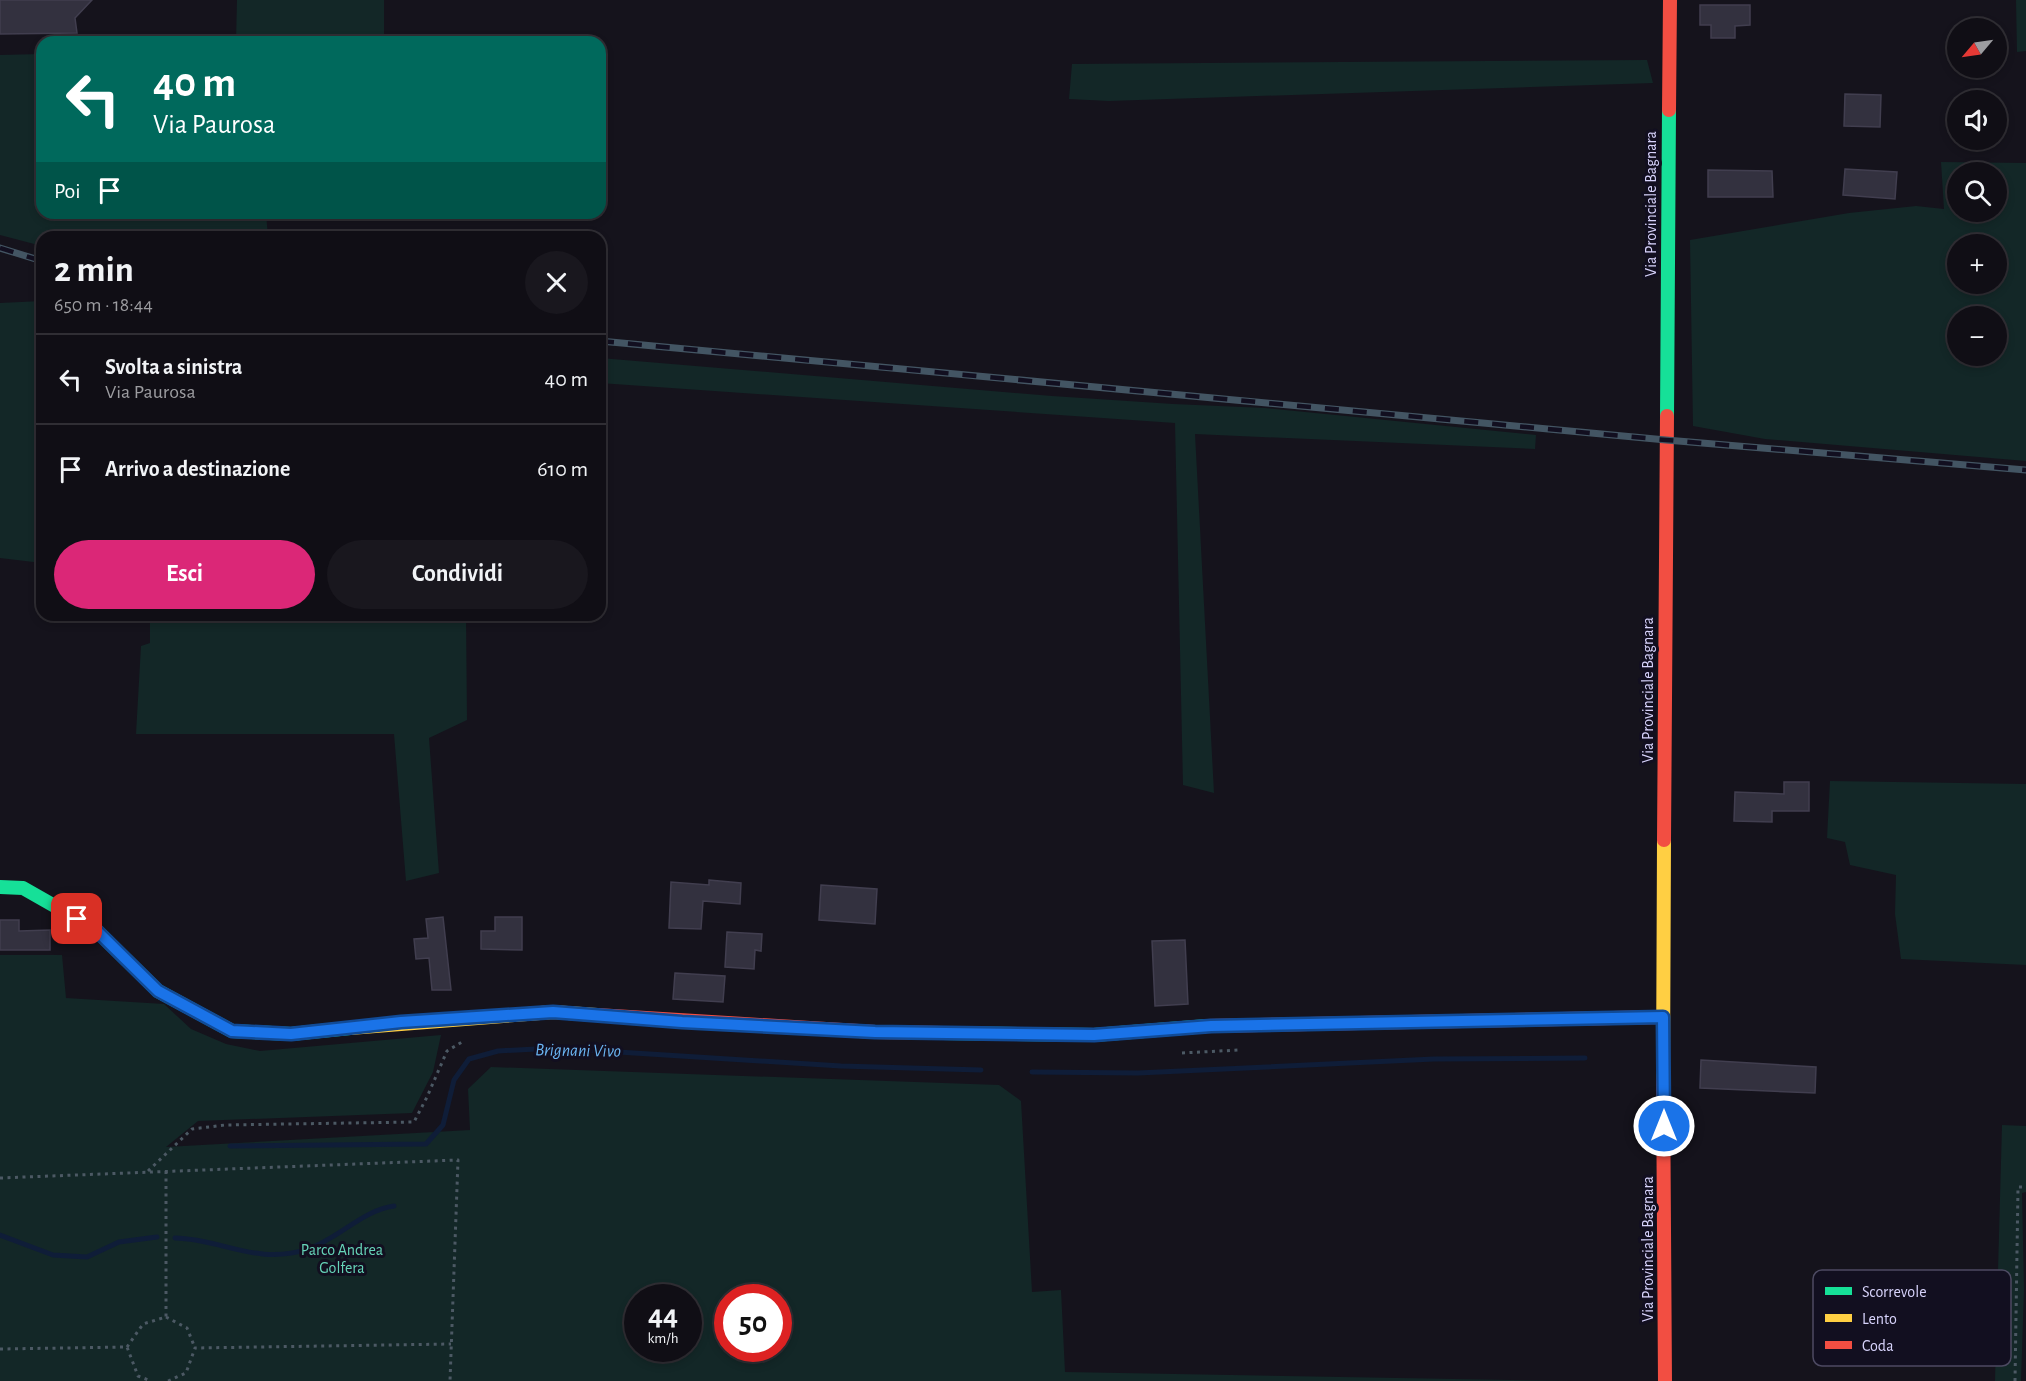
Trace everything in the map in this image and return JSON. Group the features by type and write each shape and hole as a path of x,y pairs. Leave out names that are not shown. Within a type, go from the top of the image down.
{"street":[{"name":"Via Provinciale Bagnara","path":"1665,1381 1663,1017 1670,0"},
{"path":"0,887 23,888 95,929 158,991 232,1031 291,1034 401,1022 553,1012 682,1022 875,1032 1094,1035 1211,1026 1663,1017"}],"path":[{"path":"148,1171 192,1129 225,1125 414,1122 447,1051 465,1040"},
{"path":"1176,1053 1247,1050"},
{"path":"0,1178 458,1160 450,1381"},
{"path":"166,1171 166,1317"},
{"path":"2015,1381 2018,1187 2026,1187"},
{"path":"127,1347 143,1323 166,1317 187,1328 195,1348 186,1372 168,1381"},
{"path":"195,1348 451,1344"},
{"path":"0,1349 127,1347"},
{"path":"127,1347 138,1376 151,1381"}],"green space":[{"path":"237,0 384,0 384,36 236,36"},
{"path":"2016,0 2026,0 2026,51 2017,52"},
{"path":"36,54 36,219 266,219 268,231 36,231 36,244 0,235 0,55"},
{"path":"1647,60 1653,83 1109,101 1069,99 1072,64"},
{"path":"1941,162 1947,162 1947,222 2007,222 2007,163 2026,163 2026,461 1765,439 1693,426 1690,240 1849,213 1916,206 1944,209"},
{"path":"36,301 36,562 0,558 0,303"},
{"path":"606,359 1052,396 1265,408 1536,435 1535,449 1195,434 1214,793 1183,785 1175,423 606,383"},
{"path":"150,621 466,621 467,720 429,738 439,873 406,881 394,734 136,734 141,646 150,643"},
{"path":"1830,781 2026,784 2026,965 1901,959 1895,914 1896,875 1850,865 1845,842 1827,838"},
{"name":"Parco Andrea Golfera","path":"0,955 62,955 66,998 164,1004 191,1029 226,1044 260,1051 441,1035 433,1072 412,1113 198,1121 166,1147 470,1130 468,1089 491,1067 999,1085 1021,1101 1032,1292 1061,1290 1065,1372 1573,1381 0,1381"},
{"path":"2002,1125 2026,1126 2026,1192 2022,1193 2024,1289 2021,1381 1995,1381 1995,1366 2011,1366 2011,1270 1998,1270"}],"building":[{"path":"0,0 92,0 75,18 77,33 0,34"},
{"path":"1700,5 1750,5 1750,25 1735,26 1735,38 1711,38 1711,25 1700,25"},
{"path":"1845,94 1881,95 1880,127 1844,126"},
{"path":"1845,169 1897,172 1895,199 1843,195"},
{"path":"1708,170 1772,171 1773,197 1708,197"},
{"path":"1784,782 1809,782 1809,811 1772,811 1772,822 1734,821 1735,792 1784,794"},
{"path":"709,880 741,883 740,904 703,901 701,929 669,928 671,882 709,885"},
{"path":"821,885 877,889 875,924 819,920"},
{"path":"443,917 451,990 432,990 429,958 416,959 414,939 428,938 426,919"},
{"path":"495,917 522,917 522,950 481,949 481,931 495,931"},
{"path":"0,920 19,920 19,931 50,930 50,950 0,950"},
{"path":"727,932 762,934 761,951 755,950 754,969 725,967"},
{"path":"1185,940 1188,1004 1155,1006 1152,941"},
{"path":"675,973 725,976 723,1002 673,999"},
{"path":"1701,1060 1816,1067 1815,1093 1700,1088"}],"waterway":[{"name":"Brignani Vivo","path":"230,1146 426,1144 443,1125 454,1080 469,1059 498,1051 555,1048 841,1066 981,1070"},
{"path":"1032,1072 1138,1073 1434,1059 1585,1058"},
{"path":"175,1238 192,1239 256,1253 272,1255 290,1253 308,1249 330,1239 372,1213 394,1206"},
{"path":"0,1235 53,1255 87,1257 119,1242 157,1237"}],"railway":[{"path":"0,248 36,259"},
{"path":"606,342 1666,440 2026,470"}],"traffic: fast":[{"path":"1667,416 1669,110"},
{"path":"0,887 23,888 95,929 158,991 232,1031 291,1034 350,1028"},
{"path":"943,1033 1094,1035 1207,1026"}],"traffic: slow":[{"path":"1663,1078 1664,840"},
{"path":"350,1028 553,1012 597,1015"}],"traffic: jam":[{"path":"1669,110 1670,0"},
{"path":"1664,840 1667,416"},
{"path":"597,1015 875,1032 943,1033"},
{"path":"1207,1026 1663,1017"},
{"path":"1663,1078 1665,1381"}],"route":[{"path":"77,919 95,929 158,991 232,1031 291,1034 401,1022 553,1012 682,1022 875,1032 1094,1035 1211,1026 1663,1017 1664,1126"}]}
